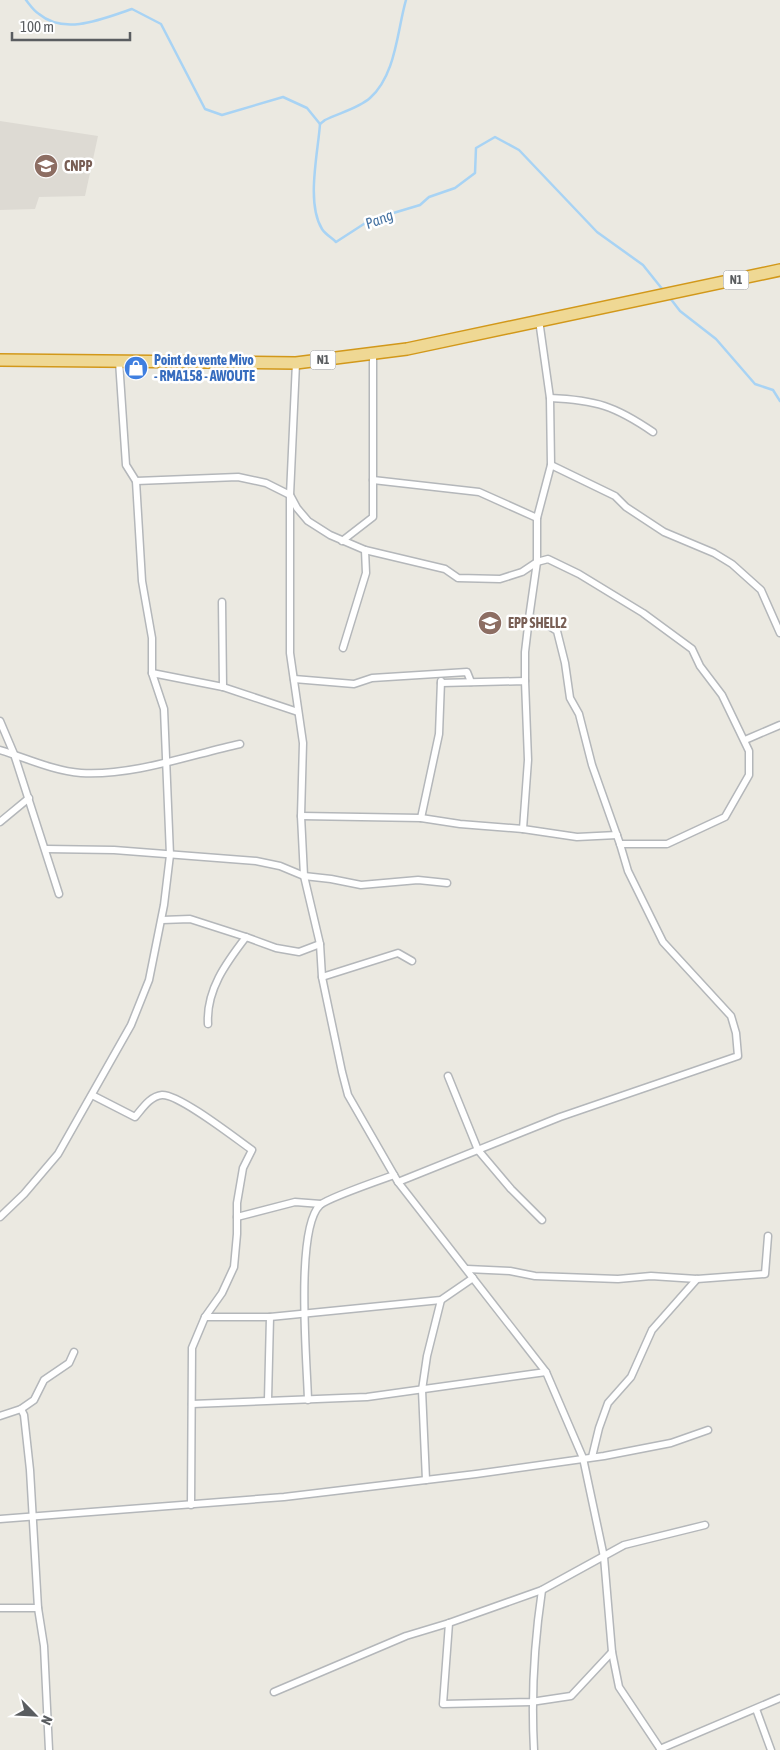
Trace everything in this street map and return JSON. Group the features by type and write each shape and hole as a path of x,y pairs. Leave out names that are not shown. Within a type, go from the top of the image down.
{"highway":[{"name":"N1","path":"0,360 296,363 373,355 693,290 780,270"}],"street":[{"path":"524,829 528,760 525,652 537,562 537,518 551,466 550,398 539,320"},
{"path":"342,541 373,517 373,355"},
{"path":"0,1217 24,1194 58,1154 131,1025 150,980 162,920 170,855 164,709 152,673 152,638 142,580 136,481 126,464 119,361"},
{"path":"296,363 290,495 290,654 304,743 301,816 304,876 320,944 322,977 348,1095 398,1182 546,1372 584,1458 604,1556 612,1652 619,1687 660,1750 780,1698"},
{"path":"550,398 582,400 614,408 653,432"},
{"path":"551,466 615,496 626,507 664,532 714,553 732,564 761,590 780,632"},
{"path":"136,481 238,477 266,483 290,495 297,508 308,521 342,541 365,550 445,569 458,578 500,579 522,572 537,562 548,559 579,574 644,613 692,649 700,666 722,695 749,751 748,775 725,817 667,844 620,844"},
{"path":"373,480 479,492 537,518"},
{"path":"343,648 366,573 365,550"},
{"path":"222,602 223,688"},
{"path":"398,1182 664,1080 738,1056 736,1033 731,1016 663,942 628,871 592,765 579,714 570,698 566,663 556,630 541,620 530,618"},
{"path":"294,678 354,684 372,678 467,672 471,682"},
{"path":"152,673 223,688 298,712"},
{"path":"421,818 439,734 443,675"},
{"path":"441,683 525,681"},
{"path":"0,721 14,754 59,894"},
{"path":"745,740 780,725"},
{"path":"0,750 79,772 101,773 166,763 240,744"},
{"path":"0,822 29,798"},
{"path":"301,816 421,818 460,824 524,829 577,837 617,835"},
{"path":"46,849 114,850 256,860 280,866 304,876 361,885 418,880 447,883"},
{"path":"162,920 190,920 276,948 299,952 320,944"},
{"path":"208,1024 207,1008 212,990 231,957 246,937"},
{"path":"322,977 398,953 412,961"},
{"path":"448,1076 478,1150 511,1189 542,1220"},
{"path":"92,1095 135,1117 152,1099 162,1095 181,1101 252,1150 243,1168 237,1203 234,1267 222,1294 205,1318 192,1348 191,1504"},
{"path":"237,1217 294,1202 321,1204 394,1175"},
{"path":"308,1400 305,1247 312,1216 321,1204"},
{"path":"467,1269 510,1271 535,1276 618,1279 651,1276 697,1279 765,1274 768,1236"},
{"path":"205,1318 270,1316 441,1300 473,1278"},
{"path":"592,1457 599,1428 608,1403 631,1377 652,1330 697,1279"},
{"path":"426,1480 422,1390 427,1356 441,1300"},
{"path":"268,1400 270,1316"},
{"path":"0,1416 21,1409 34,1400 44,1380 69,1363 74,1352"},
{"path":"192,1404 308,1400 422,1390 546,1372"},
{"path":"21,1409 24,1414 30,1470 31,1518 38,1608 44,1646 49,1750"},
{"path":"0,1519 284,1498 592,1457 670,1443 708,1430"},
{"path":"274,1692 397,1639 542,1590 624,1545 705,1525"},
{"path":"534,1750 531,1702 534,1647 542,1590"},
{"path":"0,1608 38,1608"},
{"path":"449,1623 443,1704 531,1702 571,1696 612,1652"},
{"path":"756,1709 771,1750"}],"shaded area":[{"name":"CNPP","path":"0,121 98,136 85,196 39,197 35,209 0,210"}],"waterway":[{"name":"Pang","path":"26,0 39,14 61,24 85,23 132,9 161,24 205,109 222,115 283,97 307,108 320,124 314,178 317,218 323,231 336,242 370,220 420,205 429,197 455,188 475,173 476,148 495,137 519,150 597,232 643,265 663,290"},
{"path":"320,124 365,102 379,88 394,52 406,0"},
{"name":"Pang","path":"670,298 680,311 716,339 755,384 773,390 780,401"}],"place":[{"name":"CNPP","path":"46,166"},
{"name":"Point de vente Mivo - RMA158 - AWOUTE","path":"136,368"},
{"name":"EPP SHELL2","path":"490,623"}]}
